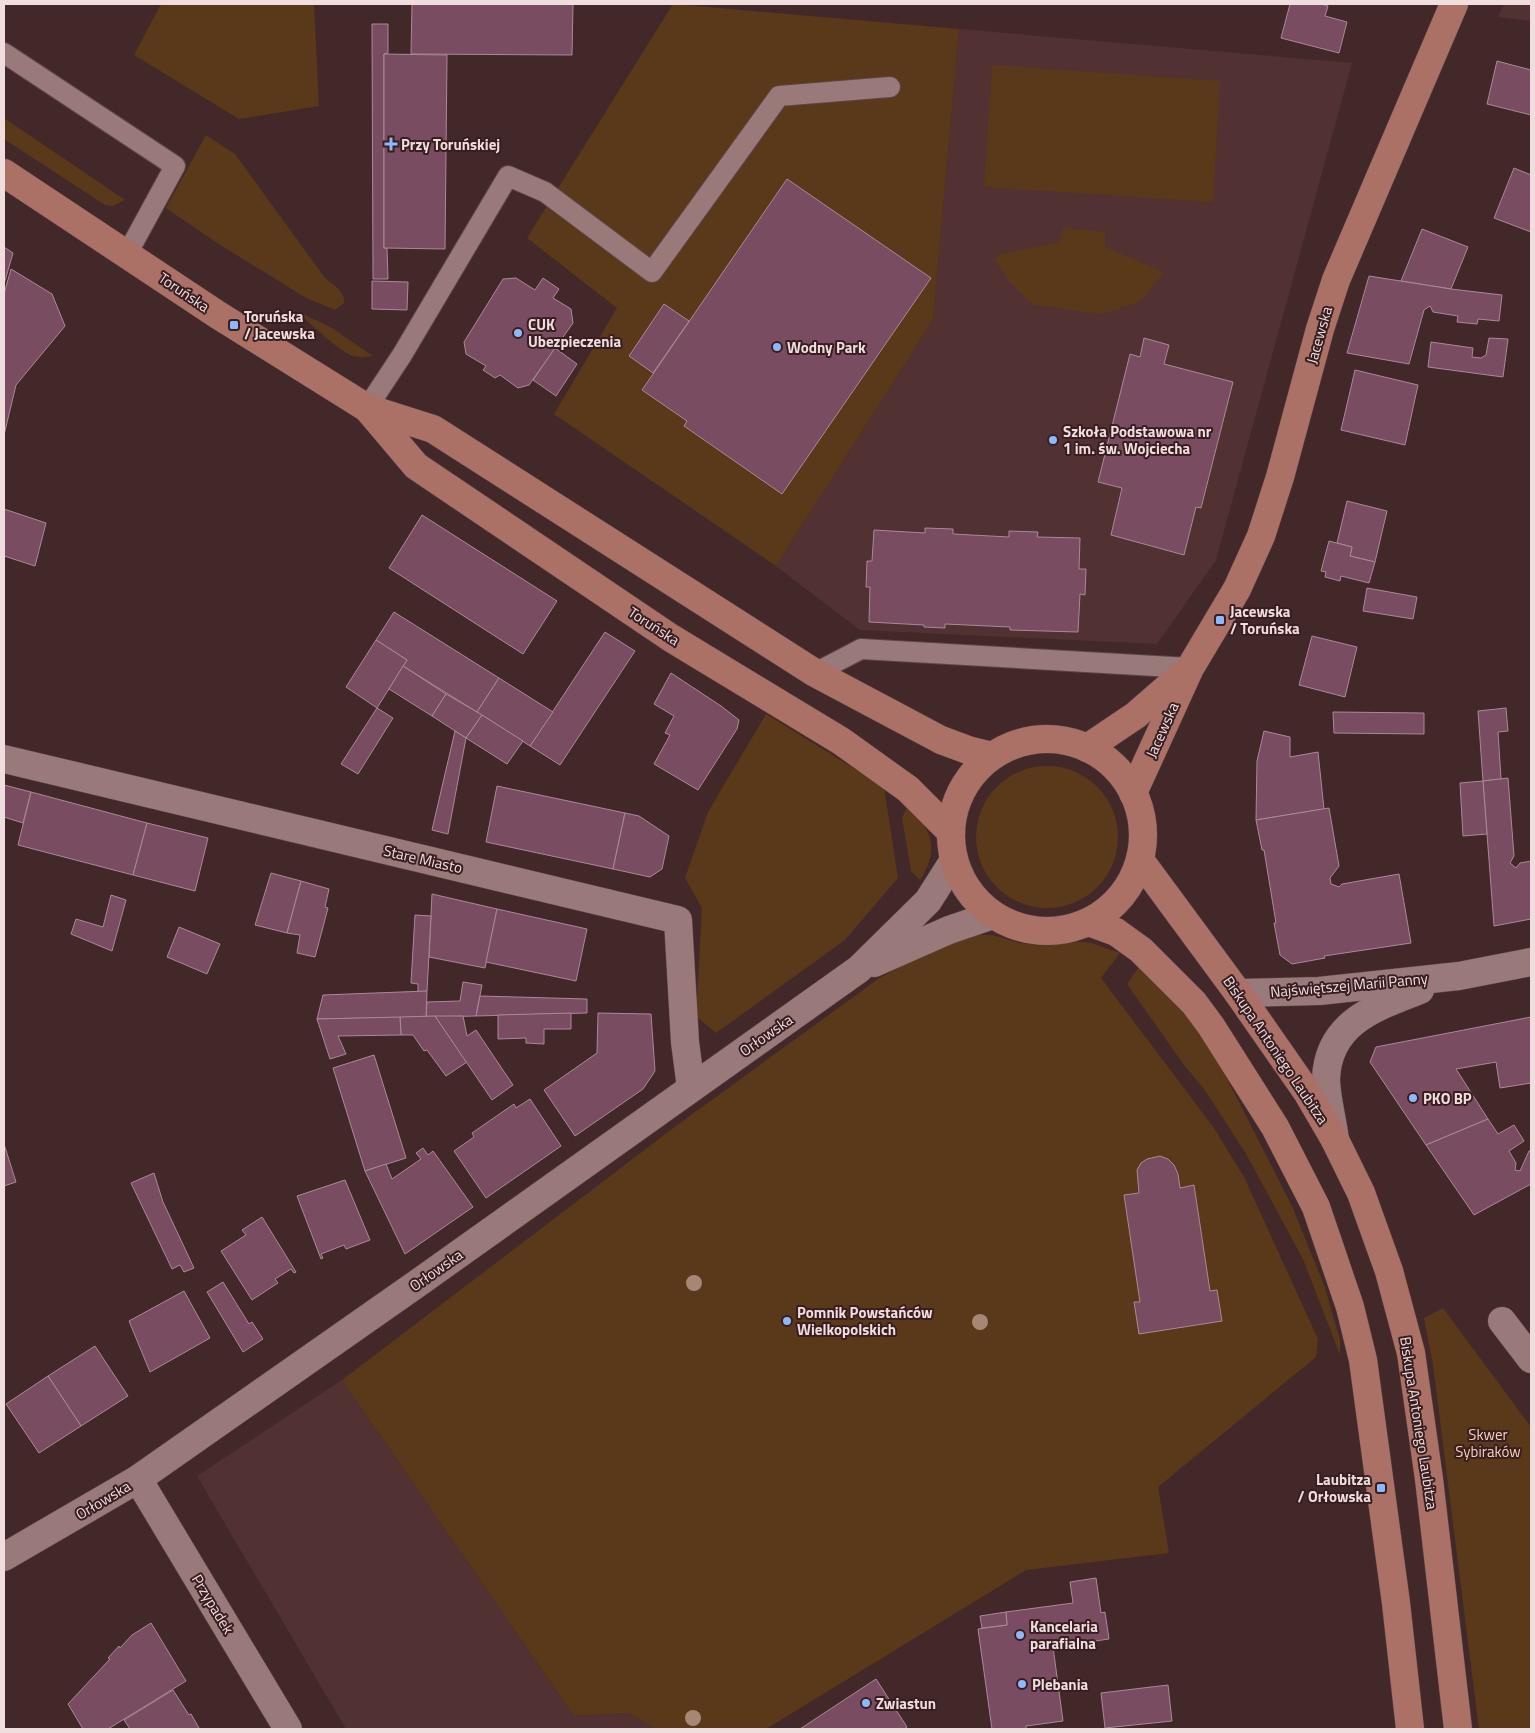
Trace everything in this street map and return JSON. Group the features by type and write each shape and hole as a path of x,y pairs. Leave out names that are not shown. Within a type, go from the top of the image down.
{"main road":[{"name":"Jacewska","path":"1133,793 1190,668 1237,589 1261,536 1280,477 1320,329 1336,280 1454,4"},
{"name":"Toruńska","path":"4,173 218,315 367,408 433,429 815,673 941,740 992,756"},
{"name":"Toruńska","path":"367,408 416,466 670,638 841,741 908,789 951,832"},
{"name":"Jacewska","path":"1087,748 1136,715 1190,668"},
{"path":"1055,739 1087,748 1101,756 1120,772 1133,793 1141,814 1143,837 1140,860 1132,880 1120,898 1106,912 1089,922 1070,929 1030,930 1010,924 993,914 979,904 968,890 960,876 951,846 953,814 958,798 967,783 978,768 992,756 1022,742 1055,739"},
{"name":"Biskupa Antoniego Laubitza","path":"1140,860 1238,992 1307,1092 1335,1140 1361,1193 1389,1271 1410,1353 1429,1479 1458,1729"},
{"path":"1089,922 1116,932 1141,950 1194,1003 1226,1049 1275,1127 1316,1207 1350,1307 1363,1360 1396,1603 1410,1729"}],"street":[{"name":"Stare Miasto","path":"4,760 678,920 685,1042 691,1088"},
{"name":"Orłowska","path":"4,1557 138,1479 410,1289 859,969 928,900 954,860"},
{"name":"Orłowska","path":"859,969 949,930 993,914"},
{"name":"Najświętszej Marii Panny","path":"1238,992 1319,990 1459,976 1531,962"},
{"name":"Najświętszej Marii Panny","path":"1335,1140 1326,1080 1330,1054 1340,1038 1356,1020 1381,1004 1459,976"},
{"path":"1502,1321 1531,1360"},
{"name":"Przypadek","path":"138,1479 288,1729"}],"lane":[{"path":"4,53 175,166 127,254"},
{"path":"367,408 402,355 508,176 545,192 652,272 779,96 890,87"},
{"path":"815,673 861,648 1190,668"}],"shaded area":[{"path":"1504,4 1531,4 1531,21 1498,17"},
{"name":"Szkoła Podstawowa nr 1 im. św. Wojciecha","path":"959,29 1352,63 1216,560 1157,644 860,630 776,566 933,320"},
{"path":"342,1380 574,1716 628,1713 655,1729 346,1729 197,1476"}],"green space":[{"path":"161,4 314,4 319,106 239,119 134,55"},
{"path":"673,4 959,29 933,320 776,566 554,414 617,308 527,238"},
{"path":"992,65 1220,81 1213,202 984,187"},
{"path":"4,118 125,200 113,206 105,205 4,139"},
{"path":"206,135 235,154 325,278 341,292 344,303 335,310 306,298 217,243 166,208"},
{"path":"1063,228 1105,232 1105,247 1164,272 1140,302 1101,314 1034,305 1010,283 995,260 1001,254 1060,242"},
{"path":"297,311 332,328 373,356 353,356 340,349"},
{"path":"766,714 884,787 898,878 845,940 716,1033 696,1016 702,908 685,878 708,812"},
{"path":"1047,766 1061,767 1074,771 1087,778 1097,787 1106,797 1113,810 1117,823 1117,851 1113,864 1106,877 1097,887 1087,896 1074,903 1061,907 1047,908 1033,907 1020,903 1007,896 997,887 988,877 981,864 977,851 976,837 977,823 981,810 988,797 997,787 1007,778 1020,771 1033,767"},
{"path":"908,805 923,823 931,841 930,859 920,880 911,871 902,818"},
{"path":"963,935 992,935 1020,943 1046,946 1068,942 1088,942 1120,953 1101,978 1214,1128 1244,1177 1318,1339 1316,1357 1158,1487 1169,1553 1026,1570 766,1729 655,1729 628,1713 574,1716 342,1380 680,1123 878,979 936,947"},
{"path":"1139,967 1176,1000 1197,1028 1222,1069 1292,1206 1324,1285 1340,1340 1340,1355 1303,1259 1245,1152 1204,1089 1184,1065 1127,984"},
{"name":"Skwer Sybiraków","path":"1443,1308 1531,1427 1531,1729 1479,1729 1433,1365 1424,1318"}],"building":[{"path":"412,4 573,4 572,55 411,54"},
{"path":"1290,4 1321,4 1328,6 1325,16 1347,22 1339,53 1281,38"},
{"path":"372,24 388,24 388,53 384,54 384,248 387,248 388,279 373,279"},
{"path":"384,54 447,55 445,249 384,248"},
{"path":"1497,61 1531,70 1531,115 1487,104"},
{"path":"1514,168 1531,175 1531,232 1494,218"},
{"name":"Wodny Park","path":"787,179 931,278 782,494 684,426 687,421 642,390"},
{"path":"1422,229 1468,247 1451,289 1401,281"},
{"path":"4,247 13,253 4,284"},
{"path":"11,269 52,294 65,326 16,385 4,435 4,294"},
{"path":"1369,276 1502,295 1499,321 1478,319 1477,324 1457,322 1458,316 1433,312 1430,306 1424,310 1409,364 1347,353"},
{"name":"CUK Ubezpieczenia","path":"516,278 535,290 543,278 559,289 553,298 571,309 573,323 529,385 518,388 500,375 495,378 483,370 486,366 466,354 464,342 503,279"},
{"path":"372,281 408,282 407,310 372,309"},
{"path":"664,304 689,321 653,373 629,356"},
{"path":"1144,338 1169,345 1164,364 1233,382 1201,508 1196,507 1184,555 1111,535 1122,488 1098,482 1130,354 1140,357"},
{"path":"1489,338 1508,339 1503,377 1428,367 1431,342 1473,348 1472,357 1481,358 1486,355"},
{"path":"555,348 577,364 556,396 533,380"},
{"path":"1355,370 1418,385 1405,445 1341,430"},
{"path":"1347,501 1387,511 1375,562 1350,556 1352,547 1337,543"},
{"path":"4,509 46,523 35,566 4,556"},
{"path":"422,515 557,601 523,654 389,568"},
{"path":"925,528 953,529 953,534 1009,537 1009,531 1038,532 1037,537 1080,538 1079,569 1086,569 1085,595 1080,594 1078,632 1010,630 1010,627 945,624 945,628 924,627 924,625 869,622 870,587 866,587 867,561 872,561 874,530 925,533"},
{"path":"1329,541 1352,547 1350,556 1375,562 1369,583 1341,576 1340,581 1325,577 1326,572 1321,571"},
{"path":"1367,588 1417,597 1413,619 1363,611"},
{"path":"394,612 499,678 477,712 403,666 407,660 376,640"},
{"path":"605,632 635,651 560,765 530,746"},
{"path":"1312,636 1357,647 1345,697 1299,685"},
{"path":"376,640 407,660 377,708 346,687"},
{"path":"403,666 446,694 432,716 389,689"},
{"path":"671,673 739,720 737,729 698,790 654,764 670,735 665,733 674,716 654,704"},
{"path":"499,678 553,712 530,746 477,712"},
{"path":"446,694 482,715 466,738 432,716"},
{"path":"377,708 393,718 358,774 341,764"},
{"path":"1506,708 1508,731 1498,732 1501,779 1483,781 1478,711"},
{"path":"1333,712 1424,713 1424,734 1334,733"},
{"path":"482,715 523,741 507,764 466,738"},
{"path":"455,731 466,738 448,834 432,830"},
{"path":"1264,731 1290,737 1290,757 1318,752 1324,809 1256,820 1257,761"},
{"path":"1508,778 1514,856 1510,863 1516,868 1520,863 1531,861 1531,919 1494,926 1483,781"},
{"path":"1483,781 1487,834 1463,836 1460,783"},
{"path":"4,785 31,792 23,823 4,817"},
{"path":"497,786 625,813 613,869 486,842"},
{"path":"31,792 147,823 133,875 18,845"},
{"path":"1329,808 1339,866 1330,878 1331,884 1339,887 1342,884 1399,874 1411,943 1324,956 1325,958 1292,964 1280,955 1264,850 1262,850 1256,820"},
{"path":"625,813 639,816 669,836 662,869 650,877 613,869"},
{"path":"147,823 208,838 195,891 133,875"},
{"path":"271,873 301,881 287,933 255,925"},
{"path":"301,881 329,889 325,907 328,908 315,957 297,953 300,935 287,933"},
{"path":"432,894 497,909 485,968 429,957"},
{"path":"111,895 126,900 112,951 71,934 76,919 103,927"},
{"path":"497,909 587,929 576,981 486,962"},
{"path":"415,915 431,916 427,991 418,992 418,984 411,983"},
{"path":"179,927 220,944 207,974 167,957"},
{"path":"463,982 482,985 476,1016 426,1017 427,1002 460,1001"},
{"path":"427,991 426,1017 317,1019 323,995"},
{"path":"480,996 587,999 587,1013 476,1016"},
{"path":"571,1013 571,1029 544,1029 544,1044 526,1043 526,1038 498,1039 498,1015"},
{"path":"598,1013 651,1014 655,1071 643,1089 575,1136 544,1090 597,1053"},
{"path":"435,1016 467,1062 446,1076 427,1050 424,1051 413,1035 401,1035 400,1017"},
{"path":"435,1016 463,1016 467,1036 476,1030 513,1085 492,1100"},
{"path":"400,1017 401,1035 338,1036 346,1054 330,1059 317,1019"},
{"path":"1531,1017 1531,1083 1500,1088 1496,1062 1456,1069 1488,1119 1426,1145 1370,1062 1376,1047"},
{"path":"374,1055 406,1158 365,1171 333,1068"},
{"path":"530,1099 561,1146 486,1198 454,1151 474,1137 472,1133 514,1104 516,1108"},
{"path":"1488,1119 1498,1134 1514,1125 1524,1141 1509,1151 1516,1163 1515,1170 1520,1171 1531,1150 1531,1184 1474,1215 1426,1145"},
{"path":"4,1144 16,1182 4,1186"},
{"path":"423,1148 428,1155 433,1151 473,1207 405,1254 365,1171 386,1164 392,1179 421,1159 416,1153"},
{"path":"1160,1156 1168,1159 1174,1165 1178,1174 1180,1188 1194,1185 1210,1291 1217,1290 1222,1321 1139,1334 1134,1302 1140,1302 1124,1195 1139,1193 1137,1170 1141,1163 1147,1159"},
{"path":"154,1173 163,1202 194,1268 184,1272 180,1265 172,1269 131,1183"},
{"path":"345,1180 370,1240 346,1249 344,1245 321,1254 323,1258 321,1259 297,1196"},
{"path":"262,1217 296,1272 294,1273 291,1269 275,1279 278,1283 252,1300 221,1251 246,1235 242,1230"},
{"path":"223,1282 249,1324 252,1322 263,1339 243,1352 207,1292"},
{"path":"184,1291 210,1338 150,1372 129,1321"},
{"path":"95,1346 128,1396 81,1426 48,1376"},
{"path":"48,1376 81,1426 39,1453 6,1404"},
{"name":"Plebania","path":"1096,1578 1101,1613 1105,1612 1109,1639 1053,1647 1063,1721 1026,1726 1026,1729 992,1729 978,1629 1007,1625 1006,1612 1073,1603 1070,1582"},
{"path":"1006,1612 1007,1625 982,1628 980,1616"},
{"path":"151,1623 186,1681 108,1729 83,1729 68,1704 110,1659 108,1658 119,1646 120,1648 132,1635"},
{"name":"Zwiastun","path":"876,1679 907,1727 904,1729 800,1729"},
{"path":"1168,1685 1172,1721 1105,1728 1101,1693"},
{"path":"173,1690 199,1728 130,1729 124,1720"}],"place":[{"name":"Przy Toruńskiej","path":"391,144"},
{"name":"Toruńska / Jacewska","path":"234,325"},
{"name":"CUK Ubezpieczenia","path":"518,333"},
{"name":"Wodny Park","path":"777,347"},
{"name":"Szkoła Podstawowa nr 1 im. św. Wojciecha","path":"1053,440"},
{"name":"Jacewska / Toruńska","path":"1220,620"},
{"name":"PKO BP","path":"1413,1098"},
{"name":"Pomnik Powstańców Wielkopolskich","path":"787,1321"},
{"name":"Laubitza / Orłowska","path":"1381,1488"},
{"name":"Kancelaria parafialna","path":"1020,1635"},
{"name":"Plebania","path":"1022,1684"},
{"name":"Zwiastun","path":"866,1703"}]}
